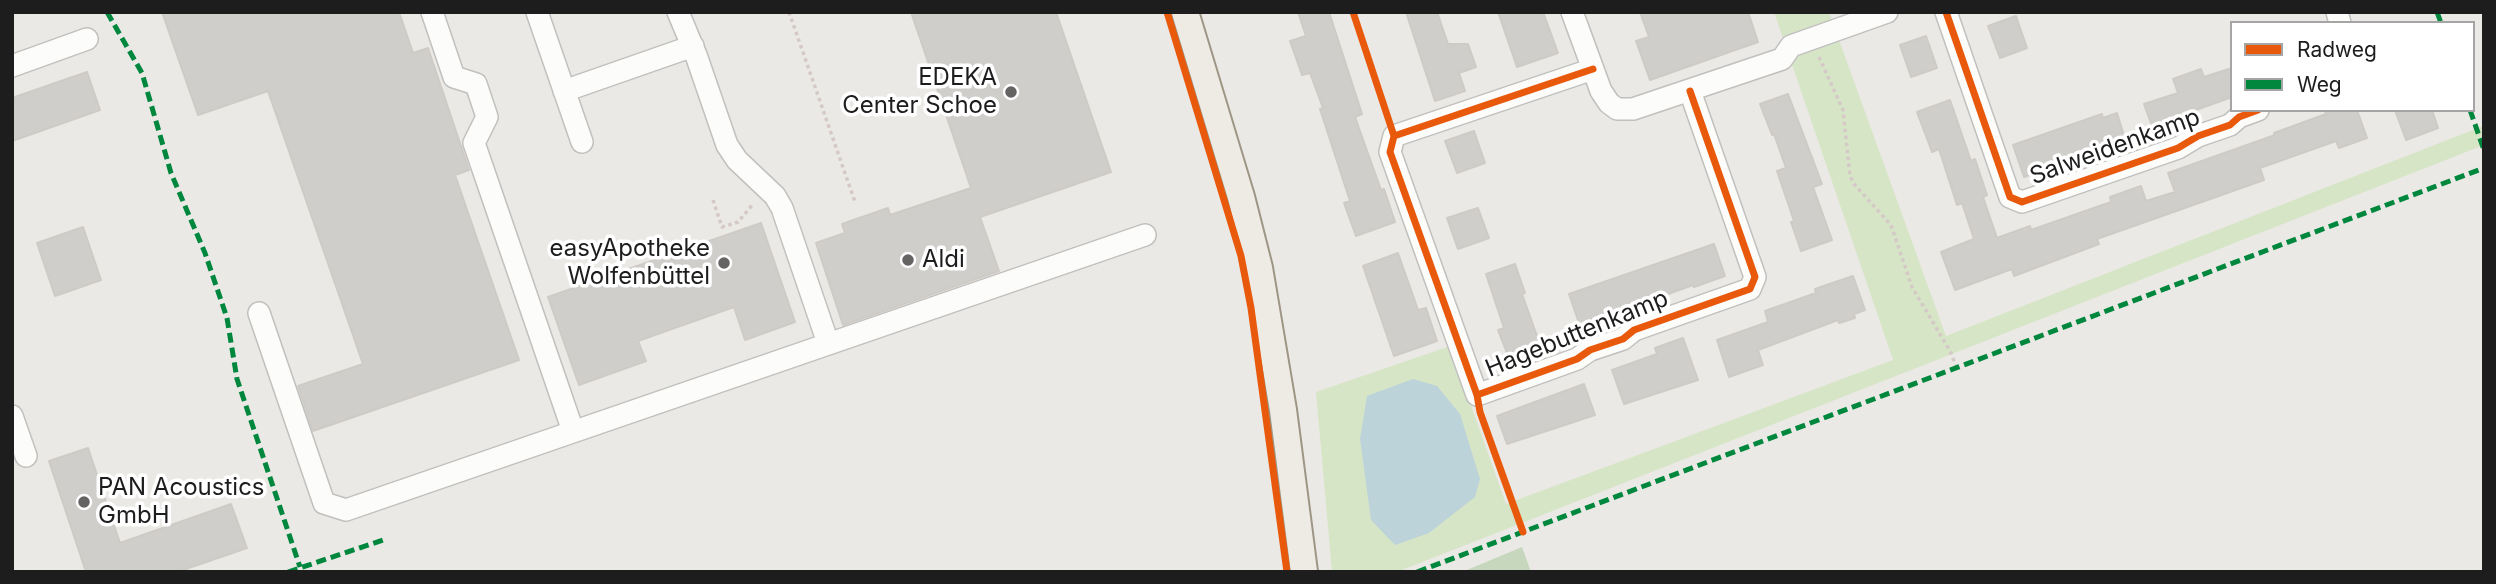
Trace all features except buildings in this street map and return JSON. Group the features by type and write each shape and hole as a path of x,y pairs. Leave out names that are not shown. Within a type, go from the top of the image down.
{"main road":[{"path":"1185,12 1241,197 1259,268 1283,410 1304,572"}],"street":[{"path":"432,12 454,77 476,84 487,117 474,143 573,431"},
{"path":"537,12 582,142"},
{"path":"678,12 693,46 727,145 737,160 775,197 782,208 828,343"},
{"path":"1572,12 1601,91 1617,109 1633,109 1782,59 1791,46 1887,12"},
{"name":"Salweidenkamp","path":"1946,12 2010,197 2022,202 2178,148 2198,136 2230,125 2239,117 2253,112"},
{"path":"12,66 87,39"},
{"path":"564,90 693,46"},
{"name":"Hagebuttenkamp","path":"1593,69 1394,135 1390,152 1477,394 1577,359 1590,350 1623,339 1634,330 1750,289 1755,277 1690,90"},
{"path":"258,313 324,503 346,510 1145,234"},
{"path":"12,416 26,456"}],"path":[{"path":"789,12 855,202"},
{"path":"1812,39 1843,110 1850,176 1891,225 1912,287 1950,351 1957,368"},
{"path":"713,200 722,228 744,217 760,196"}],"green space":[{"path":"1774,12 1829,12 1946,336 2483,126 2484,145 1397,572 1332,572 1316,392 1450,346 1506,504 1893,360"},
{"path":"1522,547 1531,572 1462,572"}],"water":[{"path":"1413,379 1437,386 1460,414 1480,479 1475,497 1429,533 1395,545 1371,520 1360,439 1367,396"}],"marked path":[{"path":"107,12 142,73 171,173 205,253 227,318 237,379 300,567"},
{"path":"2437,12 2440,21"},
{"path":"2471,112 2484,150"},
{"path":"1417,572 2484,168"},
{"path":"288,572 383,540"}],"cycle path":[{"path":"1167,12 1241,256 1251,308 1287,572"},
{"path":"1353,12 1394,136"},
{"path":"1946,12 2010,197 2022,202 2178,148 2198,136 2230,125 2239,117 2253,112"},
{"path":"1593,69 1394,136 1390,152 1477,395 1577,359 1590,350 1623,339 1634,330 1750,289 1755,277 1690,91"},
{"path":"1477,395 1480,412 1523,532"}],"place":[{"name":"EDEKA Center Schoe","path":"1011,92"},
{"name":"Aldi","path":"908,260"},
{"name":"easyApotheke Wolfenbüttel","path":"724,263"},
{"name":"PAN Acoustics GmbH","path":"84,502"}]}
